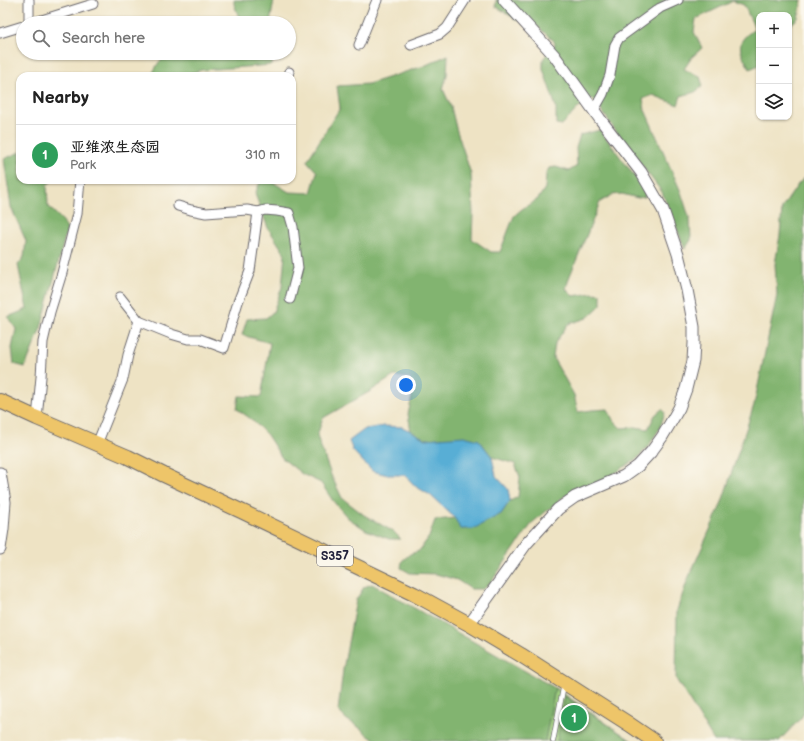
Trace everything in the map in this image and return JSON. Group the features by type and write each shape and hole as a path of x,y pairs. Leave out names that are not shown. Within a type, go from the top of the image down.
{"main road":[{"name":"S357","path":"0,401 128,457 407,591 469,624 630,724 654,741"}],"street":[{"path":"29,0 29,16"},
{"path":"359,45 377,0"},
{"path":"411,45 440,34 447,28 465,0"},
{"path":"469,624 526,544 558,509 575,497 624,476 638,466 651,452 662,437 678,408 686,389 693,361 694,327 687,290 678,254 663,210 641,172 554,55 504,0"},
{"path":"594,110 610,75 619,38 660,8 678,0"},
{"path":"55,16 94,4"},
{"path":"0,33 16,28"},
{"path":"37,418 43,342 77,214 80,184"},
{"path":"178,206 206,213 247,210 258,212 266,210 289,213 293,228 298,268 290,299"},
{"path":"120,297 139,321 171,334 188,339 200,339 224,348 238,302 250,271 258,212"},
{"path":"97,444 123,379 128,355 139,321"},
{"path":"0,473 3,502 3,529 0,549"}],"lane":[{"path":"553,741 564,683"}],"green space":[{"path":"234,0 274,0 271,16 238,16"},
{"path":"495,0 802,0 798,18 792,23 792,12 756,12 756,66 750,69 743,57 740,47 744,38 755,29 744,5 733,1 696,19 694,32 702,48 692,57 684,69 700,77 703,86 695,92 681,96 678,105 653,95 643,99 645,110 681,192 690,220 691,240 685,249 662,192 615,130 593,98 579,107 562,125 556,124 556,107 543,69 543,59 555,45 554,41 531,21 516,20 495,6 497,1"},
{"path":"448,55 447,75 443,89 451,107 456,128 471,174 473,213 472,239 491,252 500,252 514,216 538,199 545,188 546,174 549,168 556,167 569,171 577,166 576,148 580,135 600,130 645,190 645,197 638,198 622,194 612,195 600,202 569,278 566,289 573,296 593,293 601,294 601,305 587,318 568,324 555,343 553,358 574,395 578,412 608,409 613,420 621,428 635,427 648,429 655,415 662,409 665,412 660,428 639,457 605,480 565,496 533,522 491,582 483,589 471,589 457,580 436,574 410,573 401,568 402,561 410,554 419,551 429,537 435,520 501,514 510,501 518,497 520,477 515,464 492,457 479,440 443,438 425,439 411,431 408,414 412,397 410,378 394,376 323,418 317,436 331,475 342,498 364,515 394,532 401,539 389,539 366,530 348,518 333,501 321,483 302,474 282,458 267,435 251,419 237,409 239,396 261,397 270,343 242,335 247,319 266,318 273,312 282,287 285,254 268,228 255,194 259,184 276,184 289,192 311,193 317,172 307,161 340,108 337,86 368,84 424,66"},
{"path":"162,60 273,60 272,65 202,70 194,72 153,72 159,62"},
{"path":"16,154 16,184 49,184 47,186 48,206 63,221 67,229 41,328 25,367 14,364 12,348 16,329 8,317 27,309 18,265 24,257 26,241 11,207 4,159"},
{"path":"804,178 804,713 779,741 714,741 676,679 677,610 688,579 721,505 754,405 777,295 775,264 780,235 782,208"},
{"path":"372,584 555,688 545,741 380,741 370,737 346,719 338,711 343,670 356,600 364,587"},
{"path":"555,688 632,741 545,741"},
{"path":"565,696 632,741 557,741"}],"water":[{"path":"384,426 402,427 425,439 464,436 479,440 492,457 496,476 508,489 510,501 501,514 473,529 460,529 455,518 430,495 415,486 405,475 388,475 372,471 353,451 349,441 365,429"}],"place":[{"name":"亚维浓生态园","path":"574,718"}]}
